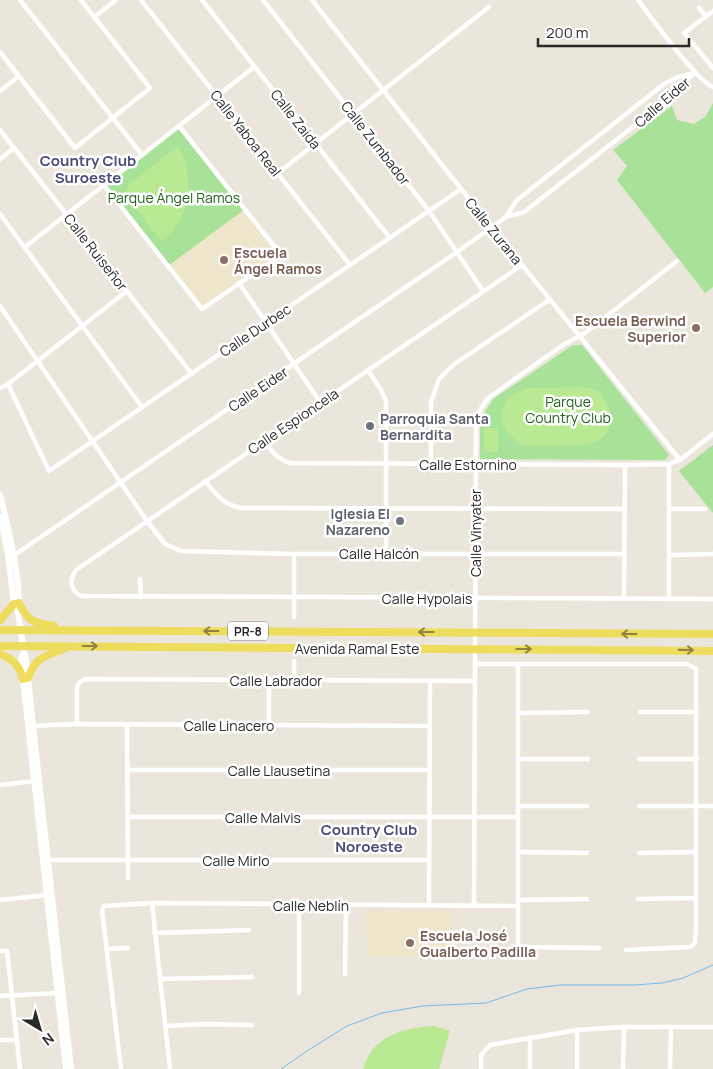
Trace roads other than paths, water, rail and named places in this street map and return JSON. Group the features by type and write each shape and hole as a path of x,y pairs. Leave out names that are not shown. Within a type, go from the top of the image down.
{"main road":[{"path":"0,620 17,605 25,616 32,621 73,630"},
{"name":"Avenida Ramal Este","path":"0,630 713,634"},
{"name":"Avenida Ramal Este","path":"0,646 24,649 68,646 713,651"},
{"path":"0,654 14,661 25,678 38,660 68,646"}],"street":[{"path":"20,0 142,155"},
{"path":"0,52 75,148 150,88 81,0"},
{"path":"94,17 116,0"},
{"name":"Calle Yaboa Real","path":"141,0 350,265"},
{"name":"Calle Zaida","path":"202,0 390,238"},
{"name":"Calle Zumbador","path":"263,0 429,211 483,290"},
{"name":"Calle Zurana","path":"312,0 549,300 680,460"},
{"path":"638,0 695,73 709,86 713,87"},
{"path":"278,173 489,7"},
{"path":"699,8 706,16"},
{"path":"713,11 684,34 713,68"},
{"path":"25,247 254,66"},
{"name":"Calle Eider","path":"11,557 492,228 506,217 517,200 659,88 678,77 695,73"},
{"name":"Calle Eider","path":"506,217 524,212 679,91 695,73"},
{"path":"0,91 19,76"},
{"path":"104,185 202,309 281,255 179,126"},
{"name":"Calle Ruiseñor","path":"0,130 192,374"},
{"path":"0,159 14,148"},
{"name":"Calle Durbec","path":"8,384 49,471 461,189"},
{"path":"0,214 142,407"},
{"name":"Calle Vinyater","path":"474,904 475,509 476,427 480,410 488,398 585,333 677,261"},
{"name":"Calle Espioncela","path":"71,582 76,570 522,265"},
{"path":"239,283 320,402"},
{"path":"0,388 8,384 127,291"},
{"path":"431,464 431,402 439,379 453,365 549,300"},
{"name":"Calle Halcón","path":"0,306 147,521 165,544 181,552 623,554"},
{"path":"368,370 381,390 386,402 386,553"},
{"name":"Calle Estornino","path":"264,441 274,455 285,462 291,463 625,465 669,464 680,460 713,434"},
{"path":"669,464 669,599"},
{"path":"624,599 625,465"},
{"path":"205,481 222,501 229,506 241,508 624,509"},
{"path":"0,495 24,649 21,659 25,678 46,860 66,1069"},
{"path":"670,509 705,509"},
{"path":"0,517 11,557"},
{"path":"294,554 294,617"},
{"path":"669,555 713,554"},
{"path":"140,578 141,597"},
{"name":"Calle Hypolais","path":"71,582 72,589 81,596 713,599"},
{"path":"294,661 294,680"},
{"path":"475,664 687,664 696,669 697,806 696,930 694,943 690,947 626,950"},
{"path":"518,665 518,947 599,948"},
{"name":"Calle Labrador","path":"77,724 78,684 85,679 475,680"},
{"path":"268,680 269,724"},
{"path":"429,905 430,681"},
{"path":"518,713 588,712"},
{"path":"640,712 697,712"},
{"name":"Calle Linacero","path":"30,726 77,724 430,726"},
{"path":"127,724 128,878"},
{"path":"518,759 588,759"},
{"path":"639,759 697,759"},
{"name":"Calle Llausetina","path":"128,770 430,770"},
{"path":"0,785 37,781"},
{"path":"518,806 587,806"},
{"path":"639,806 713,806"},
{"name":"Calle Malvis","path":"128,817 518,817"},
{"path":"518,852 587,853"},
{"path":"639,853 696,852"},
{"name":"Calle Mirlo","path":"46,860 429,860"},
{"path":"0,900 49,895"},
{"path":"638,899 695,898"},
{"path":"518,900 587,899"},
{"path":"152,903 170,1069"},
{"name":"Calle Neblín","path":"106,949 102,910 104,906 152,903 474,904 518,906"},
{"path":"299,904 299,993"},
{"path":"346,905 346,974"},
{"path":"154,933 249,930"},
{"path":"121,1069 106,949 128,948"},
{"path":"0,951 7,951 20,1069"},
{"path":"160,979 252,977"},
{"path":"0,996 60,993"},
{"path":"60,993 72,1069"},
{"path":"165,1026 205,1024 252,1025"},
{"path":"481,1069 481,1055 490,1046 530,1038 576,1030 624,1027 713,1026"},
{"path":"624,1027 624,1069"},
{"path":"670,1069 671,1027"},
{"path":"576,1030 577,1069"},
{"path":"530,1038 530,1069"},
{"path":"0,1040 17,1040"}],"waterway":[{"path":"281,1069 347,1026 382,1013 423,1006 486,1003 527,989 560,985 662,983 683,978 713,965"}],"place":[{"name":"Escuela Ángel Ramos","path":"224,260"},
{"name":"Escuela Berwind Superior","path":"696,328"},
{"name":"Parroquia Santa Bernardita","path":"370,426"},
{"name":"Iglesia El Nazareno","path":"400,521"},
{"name":"Escuela José Gualberto Padilla","path":"410,943"}],"district":[{"name":"Country Club Suroeste","path":"88,168"},
{"name":"Country Club Noroeste","path":"369,838"}],"park label":[{"name":"Parque Ángel Ramos","path":"174,197"},
{"name":"Parque Country Club","path":"568,410"}]}
